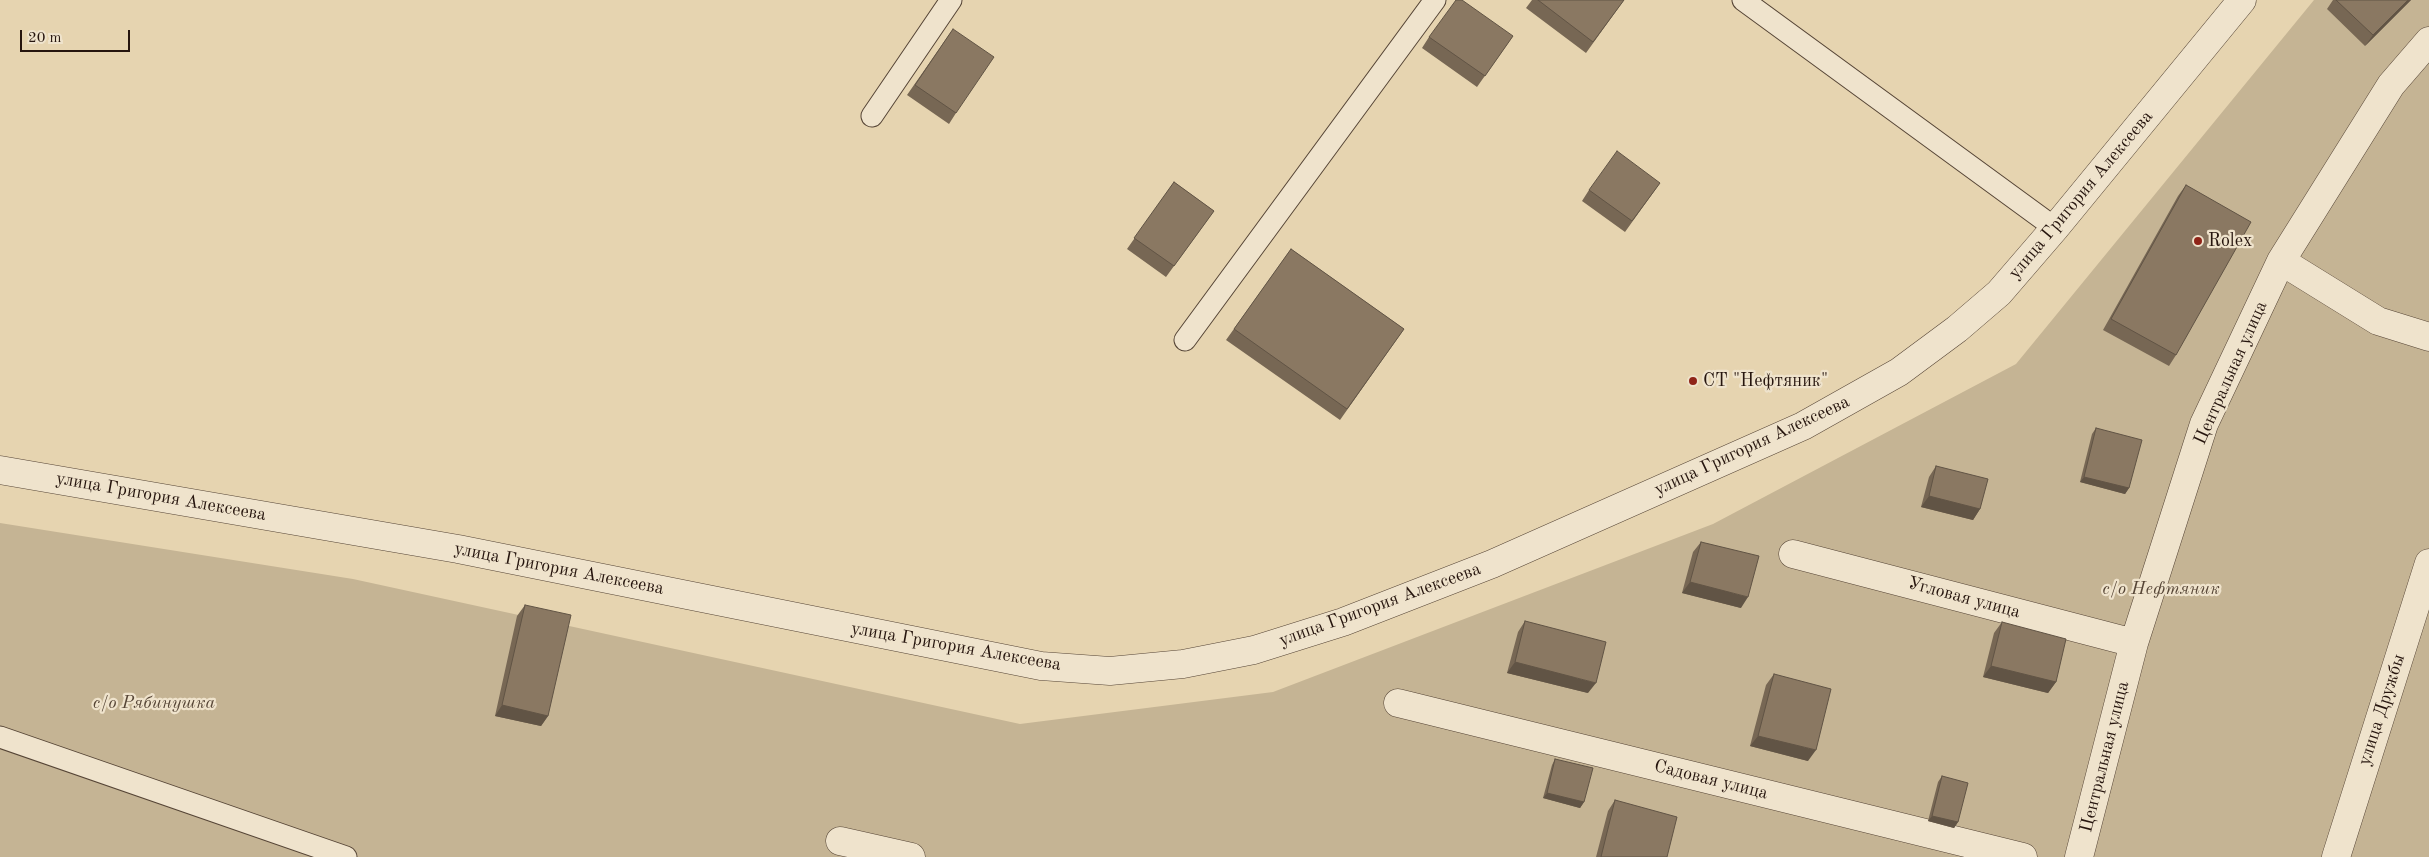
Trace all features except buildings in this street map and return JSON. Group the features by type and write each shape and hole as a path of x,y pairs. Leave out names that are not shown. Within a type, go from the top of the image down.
{"street":[{"name":"улица Григория Алексеева","path":"0,470 458,549 1041,666 1110,671 1183,664 1254,650 1343,622 1492,564 1803,426 1899,372 1957,329 1999,293 2055,228 2242,0"},
{"name":"Центральная улица","path":"2079,857 2134,643 2204,424 2282,261 2391,85 2429,40"},
{"path":"2282,261 2378,321 2429,337"},
{"name":"Угловая улица","path":"1793,554 2134,643"},
{"name":"улица Дружбы","path":"2336,857 2429,563"},
{"name":"Садовая улица","path":"1398,703 2023,857"},
{"path":"840,841 911,857"}],"lane":[{"path":"872,116 951,0"},
{"path":"1186,340 1435,0"},
{"path":"1743,0 2055,228"},
{"path":"0,737 346,857"}],"green space":[{"name":"с/о Нефтяник","path":"2314,0 2429,0 2429,857 0,857 0,523 353,579 1020,724 1273,692 1713,524 2016,364"}],"place":[{"name":"Rolex","path":"2198,241"},
{"name":"СТ \"Нефтяник\"","path":"1693,381"}],"park label":[{"name":"с/о Рябинушка","path":"154,703"}]}
